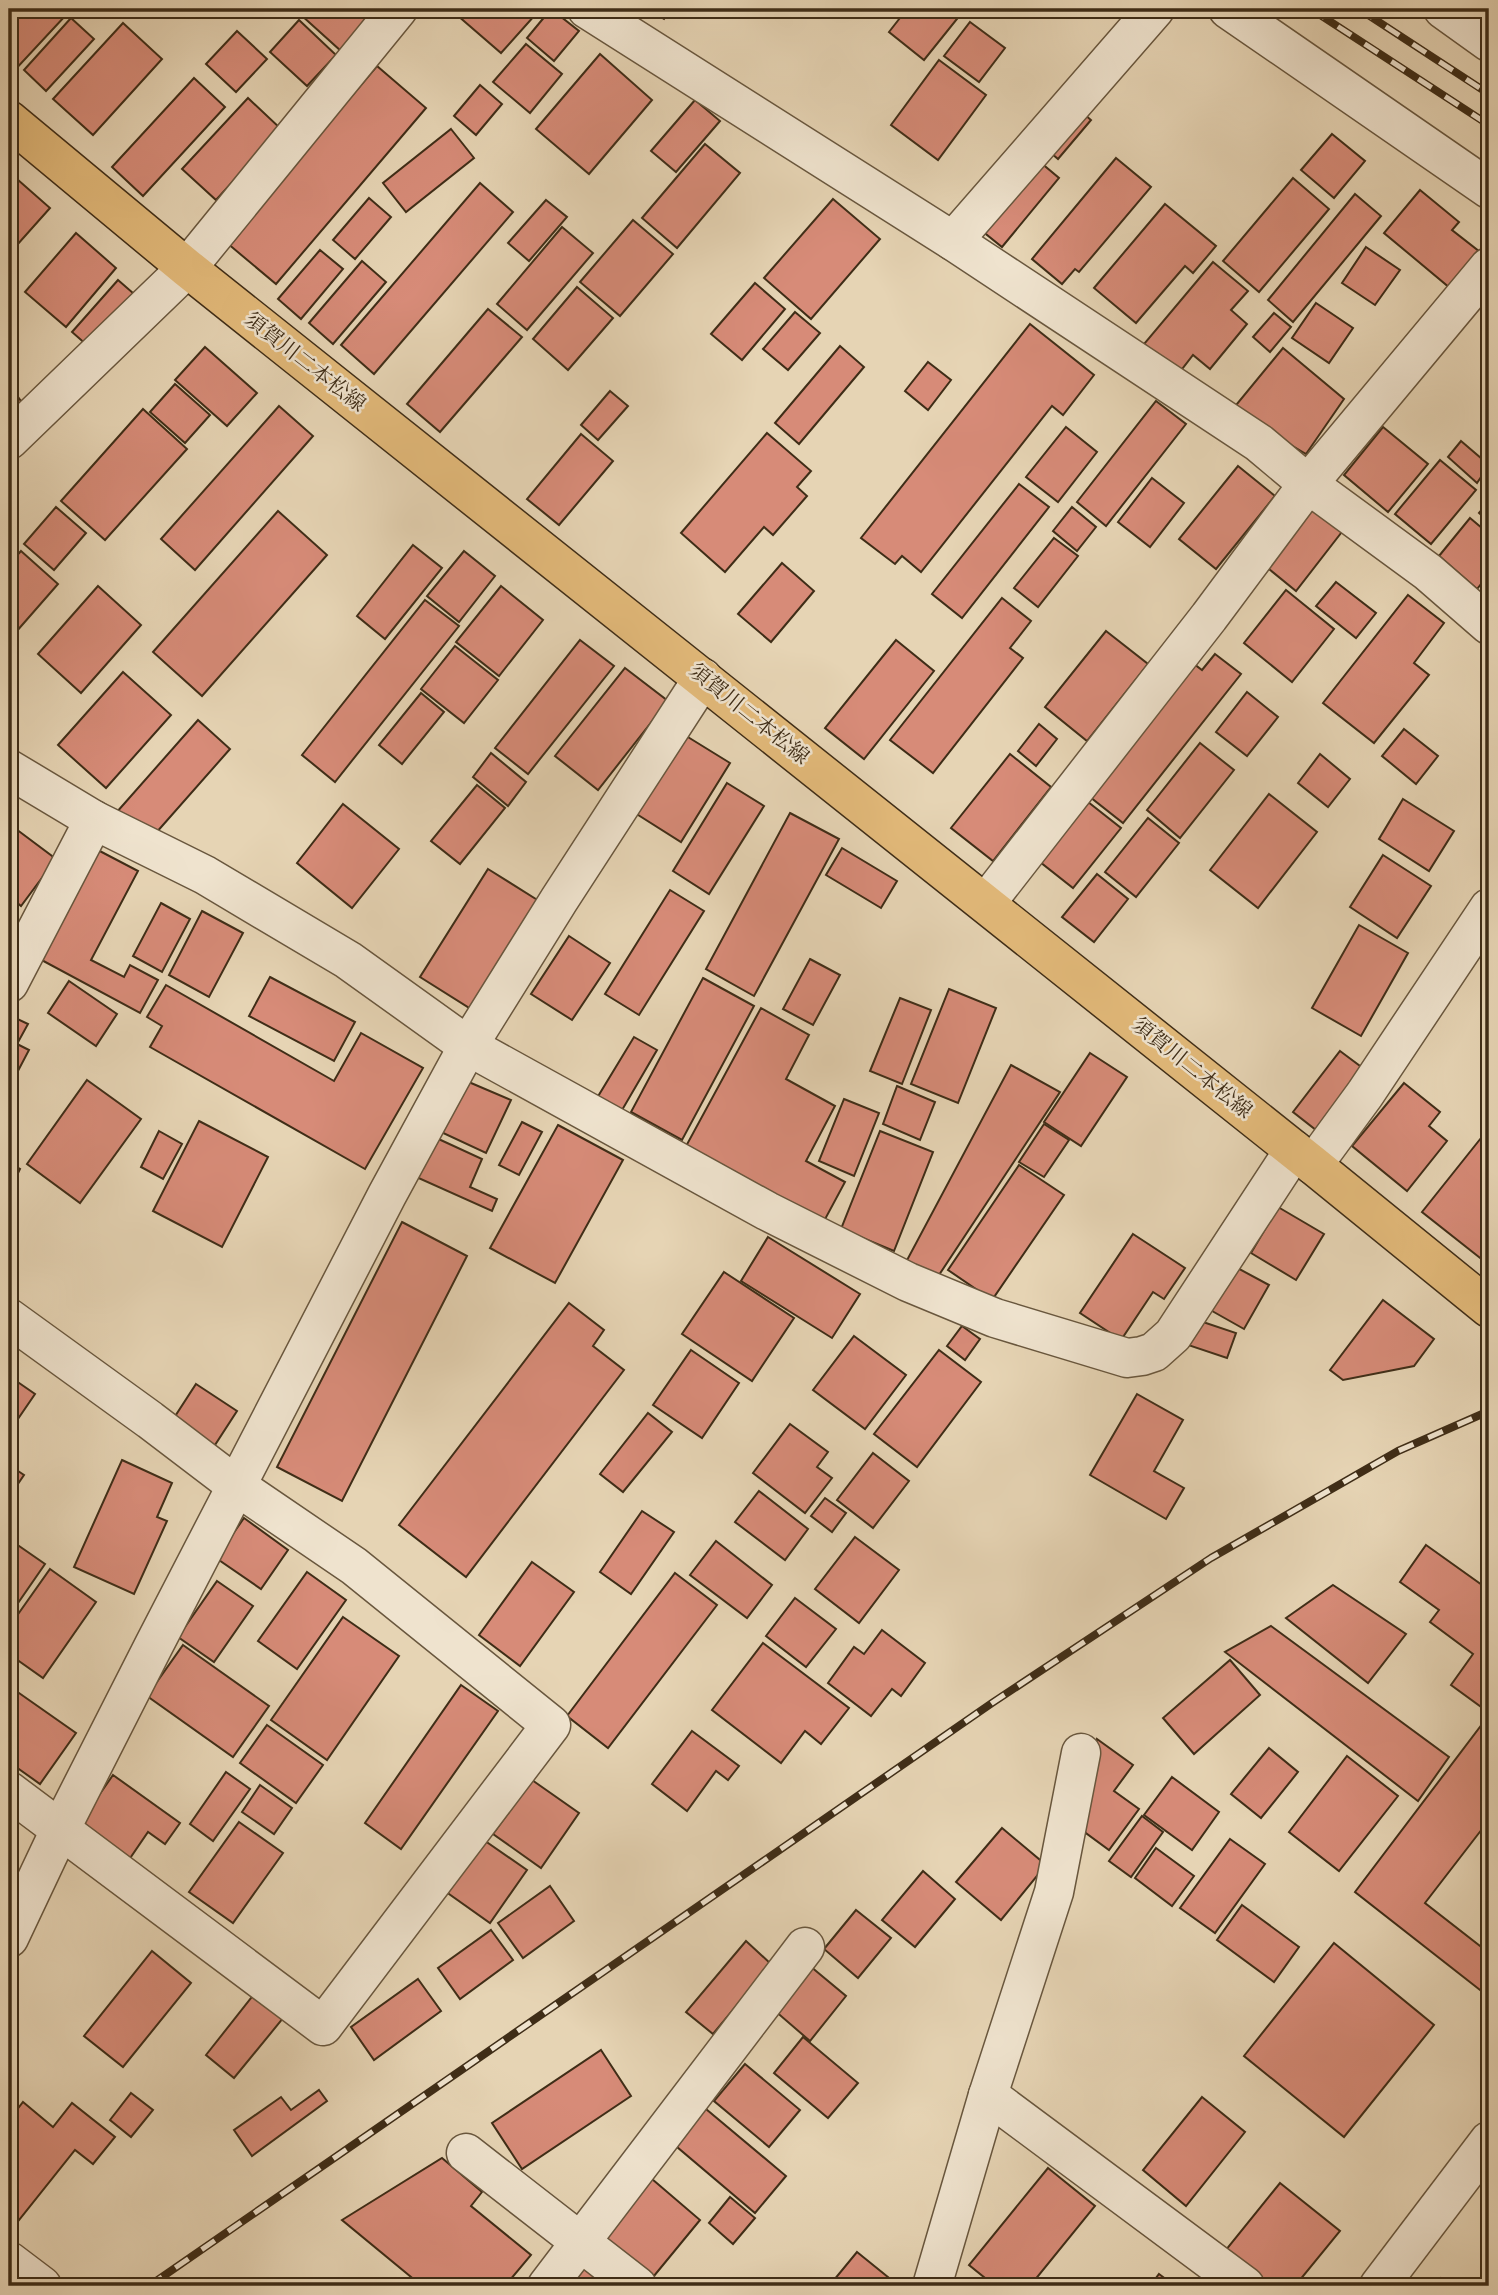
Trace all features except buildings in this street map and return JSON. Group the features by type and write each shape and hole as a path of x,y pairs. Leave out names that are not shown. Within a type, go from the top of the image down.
{"main road":[{"name":"須賀川二本松線","path":"9,120 187,268 1304,1157 1489,1308"}],"street":[{"path":"9,440 187,268 398,9"},
{"path":"587,9 953,241 1259,443 1308,484 1428,572 1489,625"},
{"path":"953,241 1155,9"},
{"path":"1228,9 1489,189"},
{"path":"1443,9 1489,42"},
{"path":"986,903 1209,617 1308,484 1489,267"},
{"path":"9,1938 60,1830 387,1195 468,1046 703,678"},
{"path":"9,769 94,820 205,875 348,960 468,1046 767,1211 908,1282 995,1318 1127,1358 1154,1352 1173,1335 1304,1157 1365,1094 1489,908"},
{"path":"9,983 94,820"},
{"path":"9,1318 150,1420 238,1488 354,1566 551,1725 323,2026 9,1791"},
{"path":"932,2286 988,2095 1054,1892 1081,1753"},
{"path":"547,2286 805,1947"},
{"path":"988,2095 1245,2286"},
{"path":"1379,2286 1489,2141"},
{"path":"466,2153 637,2286"},
{"path":"9,2261 42,2286"}],"railway":[{"path":"1311,9 1489,125"},
{"path":"1359,9 1489,94"},
{"path":"149,2286 992,1703 1211,1558 1398,1451 1489,1411"}]}
